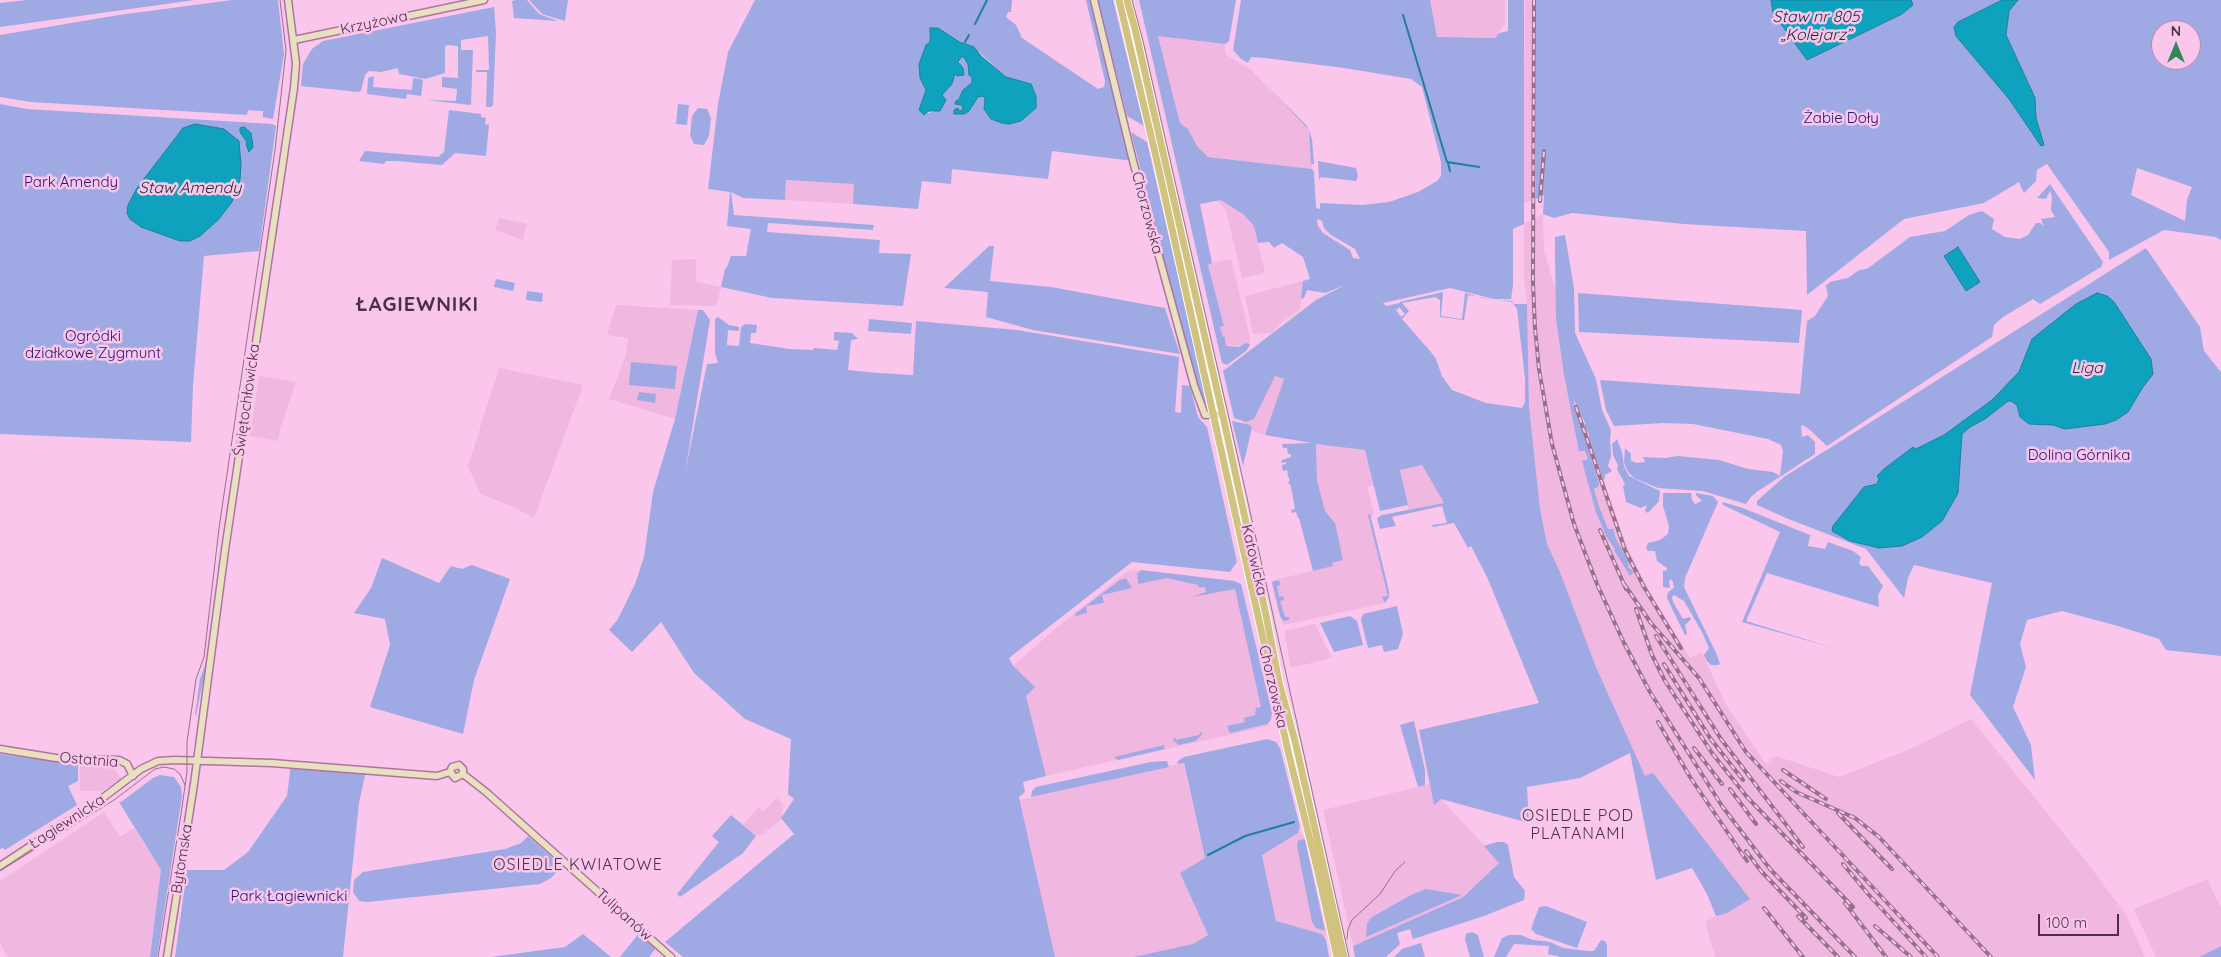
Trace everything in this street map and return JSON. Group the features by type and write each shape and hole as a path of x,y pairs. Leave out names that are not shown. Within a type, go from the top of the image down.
{"main road":[{"name":"Chorzowska","path":"1119,0 1220,416 1216,424 1286,744 1337,957"},
{"name":"Chorzowska","path":"1127,0 1165,162"},
{"name":"Katowicka","path":"1165,162 1220,416 1266,615 1279,682 1299,757 1344,957"}],"street":[{"path":"288,0 294,40"},
{"name":"Krzyżowa","path":"294,40 484,0"},
{"name":"Chorzowska","path":"1094,0 1133,161 1157,244 1178,333 1200,407 1207,416 1220,416"},
{"name":"Świętochłowicka","path":"197,760 225,550 293,97 296,63 294,40"},
{"name":"Ostatnia","path":"0,749 56,758 119,760 127,764 133,776 158,761 197,760 291,764 437,776 450,772 452,767 457,765 463,769 463,774"},
{"name":"Bytomska","path":"167,957 197,760"},
{"name":"Tulipanów","path":"463,774 486,792 671,957"},
{"name":"Łagiewnicka","path":"0,866 96,803 133,776"}],"shaded area":[{"path":"1430,0 1505,0 1505,24 1495,38 1437,37"},
{"path":"1525,0 1536,0 1536,158 1546,194 1523,204"},
{"path":"1158,35 1225,44 1225,54 1250,69 1309,130 1312,169 1208,157 1197,146 1188,129 1180,123"},
{"path":"786,180 855,184 853,204 785,200"},
{"path":"1221,200 1244,215 1254,226 1265,273 1242,278 1226,210 1218,201"},
{"path":"1543,214 1544,251 1558,297 1566,354 1579,416 1628,549 1653,598 1690,658 1702,652 1725,703 1766,764 1776,756 1839,777 1908,750 1971,719 2086,861 2126,915 2145,957 1715,957 1705,922 1746,899 1645,776 1596,667 1560,572 1547,544 1540,509 1529,406 1527,304 1524,278 1524,224"},
{"path":"499,218 527,224 523,240 495,230"},
{"path":"696,259 696,282 721,287 716,306 670,305 672,260"},
{"path":"1231,259 1250,337 1250,345 1226,346 1225,337 1223,337 1220,327 1224,326 1208,264"},
{"path":"1303,281 1300,310 1282,322 1272,333 1253,334 1245,296"},
{"path":"616,305 698,310 675,419 609,399 626,355 628,338 607,335"},
{"path":"499,368 583,385 534,518 511,506 480,494 468,466"},
{"path":"259,376 296,382 281,426 278,441 250,436"},
{"path":"1275,376 1284,379 1265,435 1254,432 1254,430 1242,423"},
{"path":"1316,443 1365,450 1374,485 1367,487 1374,512 1371,518 1389,596 1385,603 1283,625 1271,581 1332,566 1334,522 1325,511 1317,480"},
{"path":"1422,465 1444,503 1409,510 1400,469"},
{"path":"1132,570 1236,581 1269,726 1046,776 1026,696 1013,666 1055,629 1126,572"},
{"path":"1315,624 1332,658 1291,668 1284,631"},
{"path":"1183,763 1205,858 1180,873 1208,935 1193,944 1133,957 1055,957 1020,800"},
{"path":"112,764 121,779 102,791 80,791 80,766"},
{"path":"1430,784 1434,804 1440,798 1500,862 1462,897 1353,946 1323,810"},
{"path":"777,798 783,804 782,819 760,836 755,835 743,824 759,807 763,811"},
{"path":"104,812 120,837 134,828 161,870 150,957 8,957 0,943 0,881"},
{"path":"1299,829 1305,840 1326,931 1325,939 1322,934 1276,921 1262,854 1295,835"},
{"path":"2207,879 2221,908 2221,946 2199,957 2156,957 2134,909"}],"green space":[{"path":"27,0 195,0 0,27 0,3"},
{"path":"232,0 278,0 284,54 273,119 263,117 263,111 248,110 247,115 31,102 0,97 0,35 119,15"},
{"path":"527,0 539,14 558,21 514,18 512,1"},
{"path":"529,0 568,0 565,21 542,14"},
{"path":"755,0 1012,0 1011,12 1008,12 1006,17 1016,25 1022,38 1098,89 1104,87 1105,81 1086,0 1094,0 1133,161 1052,151 1048,179 952,169 951,184 922,181 918,209 853,204 854,184 786,180 785,200 743,198 731,192 734,215 874,225 873,230 768,223 767,232 880,240 879,253 911,254 903,306 772,298 721,287 725,269 731,256 746,256 751,229 727,226 730,192 708,189 718,104 728,52","holes":["943,31 979,52 1006,77 1031,84 1036,96 1033,111 1021,121 1002,123 991,119 984,109 985,99 983,96 978,96 969,111 958,115 958,109 959,111 963,110 962,105 955,104 956,101 972,83 968,64 963,56 942,95 941,109 926,114 922,113 920,107 926,90 920,78 919,64 924,49 930,42 929,33"]},
{"path":"1098,0 1113,0 1144,126 1127,116"},
{"path":"1139,0 1236,0 1229,41 1225,44 1158,36 1180,123 1188,129 1197,146 1208,157 1312,169 1314,172 1316,208 1320,209 1320,203 1362,205 1389,202 1418,192 1437,181 1441,176 1441,162 1422,87 1411,79 1344,68 1251,57 1248,63 1241,59 1233,50 1241,0 1430,0 1437,37 1495,38 1499,33 1508,31 1508,0 1524,0 1524,224 1513,229 1513,285 1511,299 1494,299 1512,301 1514,304 1527,304 1529,406 1540,509 1547,544 1560,572 1596,667 1645,776 1653,773 1750,899 1727,913 1716,916 1707,894 1692,868 1656,880 1630,753 1580,778 1527,787 1529,823 1441,799 1434,805 1419,730 1539,703 1487,577 1471,546 1468,548 1454,523 1433,527 1432,525 1447,523 1442,506 1392,517 1396,526 1380,529 1377,518 1382,515 1444,503 1422,465 1400,470 1408,505 1380,511 1365,450 1316,444 1317,480 1325,511 1335,523 1343,560 1332,563 1333,566 1313,571 1299,518 1296,512 1292,513 1291,510 1295,509 1291,487 1288,482 1290,481 1287,470 1283,471 1282,468 1282,465 1286,464 1286,462 1281,463 1282,460 1291,457 1291,454 1288,454 1287,448 1283,448 1282,444 1312,443 1265,435 1284,379 1275,376 1254,419 1246,422 1234,418 1223,371 1316,300 1345,285 1325,293 1307,290 1304,298 1301,299 1303,281 1310,279 1303,257 1282,243 1274,248 1269,242 1258,243 1254,226 1244,215 1221,200 1200,204 1212,263 1208,265 1224,326 1220,327 1223,337 1225,337 1226,346 1239,347 1246,343 1250,345 1246,351 1227,365 1222,363","holes":["1317,219 1322,221 1324,228 1331,235 1355,249 1360,259 1353,258 1350,250 1323,233 1318,226","1450,288 1512,302 1517,309 1525,379 1525,402 1522,408 1486,403 1452,390 1442,376 1436,359 1402,319 1409,311 1402,303 1435,297 1440,300 1440,317 1464,320 1468,295 1478,297 1465,293 1462,319 1441,316 1443,292 1386,306 1383,303","1400,307 1405,314 1401,317 1396,310"]},
{"name":"Żabie Doły","path":"1536,0 2221,0 2221,240 2216,237 2164,230 2109,260 2109,252 2047,164 2037,170 2036,181 2024,193 2019,182 1984,203 1904,219 1807,295 1806,231 1684,224 1572,213 1554,218 1543,214 1544,195 1536,199","holes":["2137,168 2192,187 2187,200 2185,221 2131,195"]},
{"path":"494,7 496,32 493,105 491,107 486,107 487,72 476,72 476,70 489,70 488,36 461,40 461,50 473,50 471,105 426,100 456,101 457,89 442,87 442,77 458,78 458,46 447,45 445,47 445,73 425,79 399,74 398,68 381,72 369,71 365,75 361,91 358,92 301,86 303,64 312,49 323,41"},
{"path":"374,76 373,87 412,90 413,78 421,79 423,81 421,96 407,94 406,99 367,94 368,78"},
{"path":"1267,86 1306,125 1309,130"},
{"path":"0,104 27,109 272,124 276,126 259,251 204,256 193,385 191,442 0,434"},
{"path":"678,104 689,105 687,125 676,124"},
{"path":"698,108 707,109 711,118 709,136 704,145 694,144 690,135 692,116"},
{"path":"449,110 481,114 481,117 486,118 485,124 489,125 486,156 455,153 442,165 396,161 386,161 384,164 359,161 365,151 438,157 444,152"},
{"path":"1309,130 1312,139 1314,164 1311,164"},
{"path":"1131,132 1147,142 1208,405 1202,400 1195,380"},
{"path":"1318,161 1356,168 1358,176 1356,181 1321,177 1319,180"},
{"path":"2050,184 2103,262 2101,267 2040,304 2033,299 2003,317 1994,325 1992,337 1827,446 1810,430 1803,425 1801,426 1802,437 1808,435 1815,442 1815,454 1758,491 1746,504 1703,491 1658,488 1634,478 1628,472 1624,463 1625,448 1631,454 1631,461 1637,463 1645,462 1643,457 1665,458 1678,456 1719,460 1748,469 1773,472 1780,476 1783,451 1781,445 1768,439 1693,424 1663,423 1614,426 1606,410 1600,380 1800,394 1807,321 1815,316 1828,296 1826,286 1830,282 1848,278 1859,270 1867,269 1910,237 1945,231 1969,215 1982,211 1994,219 1992,229 2005,237 2020,239 2028,235 2036,223 2044,226 2041,219 2055,217 2051,210 2052,197 2050,191 2046,199 2037,198"},
{"path":"1565,235 1574,288 1575,333 1596,379 1602,410 1611,430 1611,456 1608,466 1612,471 1605,475 1604,481 1589,441 1589,434 1584,428 1585,423 1574,400 1574,404 1599,483 1598,487 1594,490 1600,509 1608,529 1613,529 1616,539 1629,562 1628,567 1634,572 1630,576 1606,536 1596,512 1582,461 1588,459 1585,451 1579,451 1564,375 1556,318 1555,237"},
{"path":"989,246 994,246 990,281 1051,287 1165,308 1180,354 1033,330 986,317 988,292 944,288"},
{"name":"Dolina Górnika","path":"2146,248 2200,327 2204,351 2221,372 2221,656 2166,650 2159,639 2062,611 2027,620 2020,644 2026,667 2013,707 2031,745 2035,780 1970,695 1992,583 1914,565 1908,578 1904,598 1866,549 1786,518 1757,505 1757,501 1784,477"},
{"path":"496,279 515,283 513,291 494,287"},
{"path":"527,291 543,293 542,302 526,300"},
{"path":"1578,293 1802,310 1799,343 1579,332"},
{"path":"698,310 703,310 710,320 685,473 707,364 718,363 715,353 715,319 718,317 729,325 739,327 739,331 728,330 727,345 739,346 741,327 745,324 757,325 756,333 751,333 750,343 790,349 813,350 814,348 837,350 839,341 834,340 834,332 852,333 858,339 851,340 848,370 878,373 913,375 916,321 1017,330 1179,357 1175,412 1181,413 1182,385 1190,386 1198,417 1207,427 1237,562 1230,572 1132,562 1009,658 1013,666 1035,687 1026,696 1046,776 1023,782 1025,792 1019,797 1055,957 683,957 665,942 794,834 781,818 794,799 788,794 791,739 745,719 694,673 661,622 632,652 609,630 618,619 635,584 644,557 653,492 675,419"},
{"path":"869,319 912,323 911,334 868,331"},
{"path":"631,362 677,366 675,389 629,385"},
{"path":"639,392 656,394 655,403 637,400"},
{"path":"1232,421 1250,425 1252,428 1243,466"},
{"path":"1617,439 1622,452 1624,466 1629,476 1660,491 1659,501 1648,513 1645,511 1647,505 1641,508 1626,502 1623,486 1625,484 1617,469 1618,465 1613,455 1612,444"},
{"path":"1663,493 1691,493 1695,504 1702,501 1696,493 1713,496 1718,502 1685,578 1684,587 1717,655 1720,664 1718,665 1711,665 1707,661 1704,655 1709,648 1702,632 1684,601 1674,595 1672,597 1673,602 1683,619 1690,617 1691,619 1685,625 1687,634 1685,635 1667,598 1668,592 1674,588 1671,579 1669,581 1670,588 1663,587 1663,571 1667,570 1667,568 1657,561 1655,551 1648,551 1646,548 1648,543 1660,540 1668,534 1669,526 1663,506"},
{"path":"1722,502 1740,507 1810,535 1808,546 1825,549 1828,542 1853,551 1861,557 1859,564 1868,566 1883,586 1878,595 1879,607 1767,573 1746,621 1834,648 1742,622 1780,532 1723,505"},
{"path":"1240,511 1264,620 1246,555"},
{"path":"1370,514 1389,591 1389,597 1385,603 1382,597 1388,596 1368,515"},
{"path":"382,558 439,583 451,566 462,569 472,565 510,579 474,680 463,734 370,707 390,645 385,619 354,613 371,588"},
{"path":"1141,570 1234,581 1241,584 1272,712 1271,720 1267,724 1230,733 1227,726 1245,722 1244,718 1255,715 1256,708 1261,707 1235,589 1192,597 1206,592 1205,587 1199,588 1198,585 1166,578 1139,584 1139,588 1137,574"},
{"path":"1126,578 1132,588 1102,595 1104,603 1086,606 1087,613 1076,616 1075,614 1120,580"},
{"path":"1279,580 1280,585 1277,586 1279,597 1283,596 1284,600 1280,601 1285,617 1289,617 1289,620 1283,621 1280,616 1272,582"},
{"path":"1397,606 1403,634 1398,649 1384,652 1382,645 1368,648 1361,620 1363,614"},
{"path":"1350,616 1357,621 1363,645 1334,652 1320,623"},
{"path":"208,657 196,715 195,715 200,679"},
{"path":"1414,721 1425,770 1425,785 1418,787 1400,725"},
{"path":"1201,731 1202,734 1196,741 1179,745 1173,740 1174,737 1176,740 1199,735"},
{"path":"1267,739 1276,742 1280,748 1300,827 1298,833 1262,855 1276,921 1322,934 1326,940 1329,957 1133,957 1193,944 1208,935 1180,873 1205,858 1184,763 1177,764 1179,760 1184,757"},
{"path":"1164,745 1165,749 1118,760 1114,757"},
{"path":"0,754 78,765 78,781 68,786 77,805 5,850 3,848 0,849"},
{"path":"1167,761 1169,767 1031,797 1032,791 1036,787 1151,762"},
{"name":"Park Łagiewnicki","path":"291,764 366,771 359,803 343,957 175,957 187,870 224,870 248,852 287,796"},
{"path":"160,775 174,777 181,787 182,796 157,957 150,957 161,870 119,802"},
{"path":"731,815 756,836 743,853 680,897 677,894 719,842 712,836"},
{"path":"528,836 562,866 551,878 540,884 367,902 359,901 353,892 354,880 363,872 505,849 521,843"},
{"path":"1305,840 1325,931 1316,928 1312,922 1297,846 1298,841"},
{"path":"1504,842 1508,845 1514,877 1525,891 1524,900 1484,916 1413,939 1410,929 1397,933 1400,944 1386,957 1355,957 1353,946 1463,897 1499,863 1484,846"},
{"path":"1426,889 1462,895 1366,937 1367,923 1372,917 1411,895"},
{"path":"1546,906 1587,922 1577,948 1536,934 1531,929 1539,907"},
{"path":"640,932 656,948 649,957 620,957"},
{"path":"1472,932 1478,935 1484,957 1470,957 1465,939 1466,934"},
{"path":"583,934 611,957 491,957 565,947"},
{"path":"1509,935 1521,935 1533,940 1550,942 1563,948 1588,951 1594,951 1601,940 1605,941 1607,945 1607,957 1561,957 1548,954 1549,946 1514,944 1506,957 1494,957 1502,938"},
{"path":"1421,943 1425,957 1394,957 1402,949"},
{"path":"2221,946 2221,957 2199,957"}],"water":[{"name":"Staw nr 805 „Kolejarz”","path":"1771,0 1911,0 1913,5 1902,14 1807,60 1773,13"},
{"path":"2002,0 2018,0 2009,11 2006,35 2035,98 2036,118 2044,145 2041,146 2009,99 1956,36 1954,27 1958,22"},
{"path":"930,28 938,28 960,42 974,47 981,56 1006,77 1031,84 1036,96 1036,108 1021,121 1009,124 1002,123 991,119 984,109 985,99 983,96 978,97 969,111 964,114 954,114 954,110 958,108 959,111 963,110 962,105 955,104 956,101 963,90 972,83 968,64 963,56 958,62 963,68 964,75 957,76 955,73 952,84 942,95 946,100 940,111 929,111 924,115 919,110 926,90 920,78 919,64 926,45 930,42"},
{"name":"Staw Amendy","path":"195,124 224,129 239,141 240,180 232,202 218,220 200,236 190,241 180,241 141,227 130,219 127,213 128,205 137,188 183,128"},
{"path":"244,127 251,133 253,147 249,152 247,142 240,132 240,128"},
{"path":"1958,247 1980,282 1966,291 1944,256"},
{"name":"Liga","path":"2097,293 2107,296 2114,302 2151,359 2153,374 2128,412 2116,420 2105,424 2065,429 2053,425 2029,424 2020,417 2017,405 2008,401 1962,434 1958,493 1942,521 1922,537 1902,546 1879,548 1850,541 1832,531 1833,526 1864,487 1877,484 1879,479 1877,476 1884,469 1913,447 1916,449 1944,435 1992,400 2019,372 2032,339 2076,304"}],"waterway":[{"path":"975,24 987,0"},
{"path":"1403,15 1447,162 1479,167"},
{"path":"965,42 969,35"},
{"path":"1448,163 1450,171"},
{"path":"1208,855 1245,836 1294,822"}],"tram line":[{"path":"158,957 187,772 187,742 196,679 204,657 219,528 275,150 286,50 280,0"},
{"path":"1132,0 1243,480 1349,957"},
{"path":"0,871 114,800 155,769 164,767 174,769 180,774 185,785"},
{"path":"1347,939 1348,929 1352,920 1380,894 1395,871 1405,862"}],"railway":[{"path":"1534,0 1533,282 1535,328 1539,369 1552,444 1574,524 1597,584 1624,643 1650,692 1722,806 1770,869 1855,957"},
{"path":"1540,201 1544,151"},
{"path":"1576,407 1625,550 1644,587 1681,648"},
{"path":"1600,530 1626,589"},
{"path":"1624,584 1651,623 1699,678 1746,752 1938,957"},
{"path":"1636,609 1652,655 1665,681 1712,753 1747,797 1853,907"},
{"path":"1656,636 1721,739 1803,847"},
{"path":"1664,664 1710,738 1743,780"},
{"path":"1658,722 1690,777 1747,861"},
{"path":"1694,748 1722,784"},
{"path":"1783,770 1826,799"},
{"path":"1781,781 1796,792 1855,818 1879,837 1991,957"},
{"path":"1730,789 1756,824"},
{"path":"1838,813 1892,869"},
{"path":"1746,851 1761,871 1806,918"},
{"path":"1843,864 1926,957"},
{"path":"1845,903 1886,957"},
{"path":"1764,908 1803,957"},
{"path":"1798,916 1838,957"},
{"path":"1875,926 1911,957"}],"district":[{"name":"ŁAGIEWNIKI","path":"417,305"},
{"name":"OSIEDLE POD PLATANAMI","path":"1578,825"},
{"name":"OSIEDLE KWIATOWE","path":"578,865"}],"park label":[{"name":"Park Amendy","path":"71,182"},
{"name":"Ogródki działkowe Zygmunt","path":"93,344"}]}
